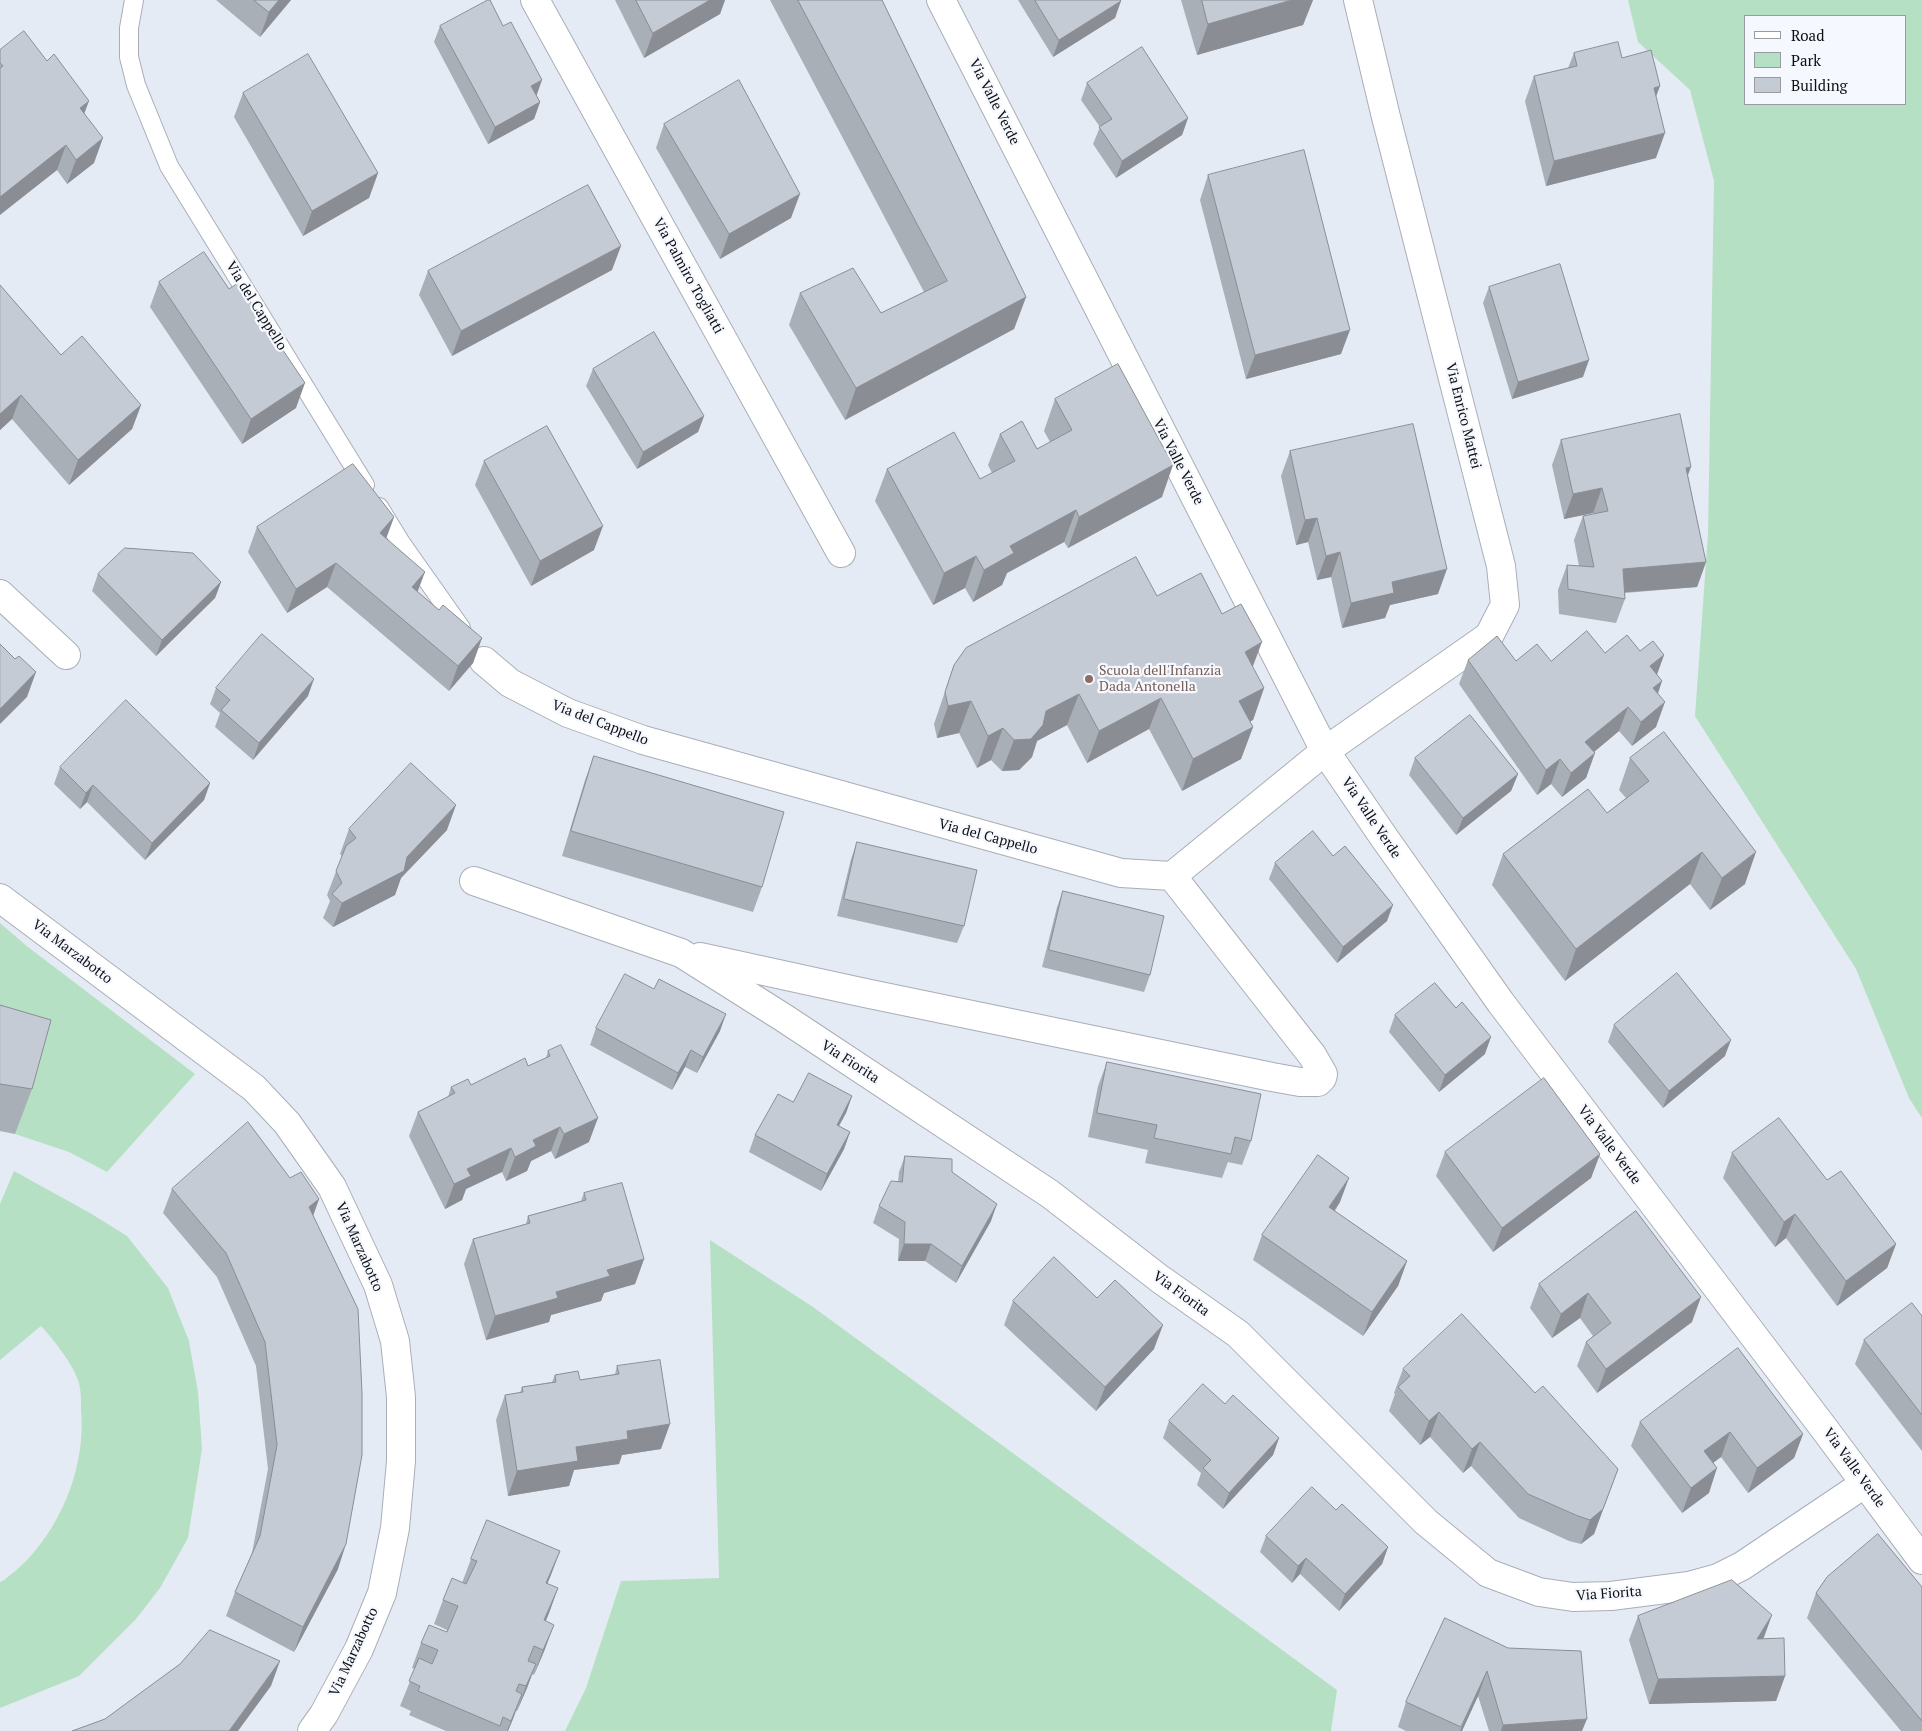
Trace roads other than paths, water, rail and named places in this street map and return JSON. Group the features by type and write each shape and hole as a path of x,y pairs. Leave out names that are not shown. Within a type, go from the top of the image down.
{"street":[{"name":"Via Palmiro Togliatti","path":"535,0 841,553"},
{"name":"Via Valle Verde","path":"941,0 1325,751 1501,1003 1922,1560"},
{"name":"Via Enrico Mattei","path":"1325,751 1489,636 1505,606 1501,566 1386,117 1358,0"},
{"path":"0,594 66,655"},
{"name":"Via del Cappello","path":"484,661 510,683 568,713 643,740 1121,873 1172,876"},
{"path":"681,953 1272,1077 1300,1082 1318,1082 1322,1078 1322,1069 1172,876 1325,751"},
{"name":"Via Fiorita","path":"474,881 681,953 784,1018 1050,1194 1160,1279 1238,1334 1426,1522 1488,1572 1539,1592 1573,1597 1611,1596 1688,1586 1718,1578 1742,1566 1864,1484"},
{"name":"Via Marzabotto","path":"0,898 254,1088 287,1124 332,1187 378,1285 395,1341 401,1398 401,1460 395,1528 382,1592 359,1649 324,1714 312,1731"}],"lane":[{"name":"Via del Cappello","path":"134,0 129,28 129,57 136,85 169,166 401,543 484,661"}],"place":[{"name":"Scuola dell'Infanzia Dada Antonella","path":"1089,679"}]}
